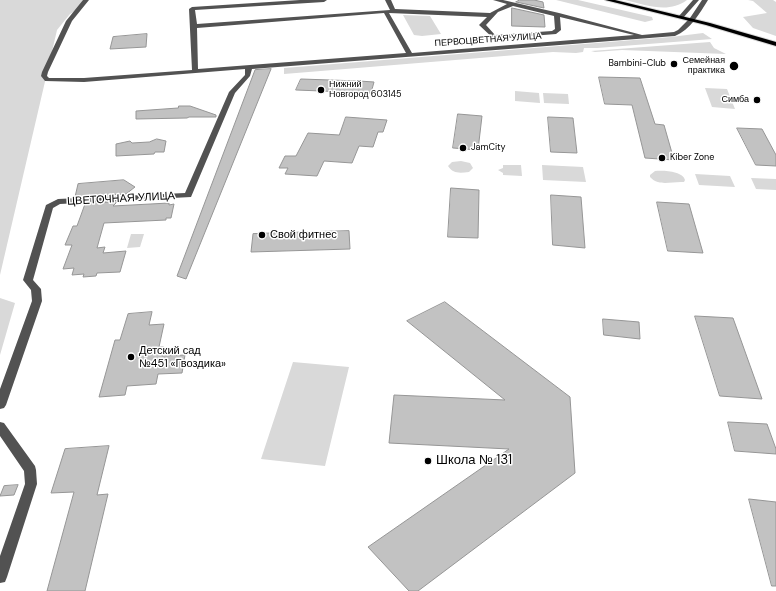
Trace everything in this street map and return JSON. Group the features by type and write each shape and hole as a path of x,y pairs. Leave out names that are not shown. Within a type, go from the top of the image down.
{"main road":[{"path":"608,0 681,17 776,44"}],"street":[{"name":"ПЕРВОЦВЕТНАЯ УЛИЦА","path":"86,0 69,21 45,72 44,76 47,80 84,80 675,34 680,32 692,20 705,0"},
{"path":"194,26 290,10 324,0"},
{"path":"388,0 392,11"},
{"path":"496,0 645,37"},
{"path":"681,17 696,0"},
{"path":"513,4 501,8 491,15 487,22 482,25 494,37 554,32 558,30 557,14"},
{"path":"195,71 192,9 392,11 491,15"},
{"path":"385,11 410,55"},
{"name":"ЦВЕТОЧНАЯ УЛИЦА","path":"0,405 37,301 36,289 28,280 49,207 58,202 188,195 232,92 248,75 249,66"},
{"path":"0,426 30,470 31,484 0,576"}],"shaded area":[{"path":"0,0 83,0 79,9 70,14 57,30 0,275"},
{"path":"556,0 578,0 652,17 653,20 645,22"},
{"path":"625,0 687,0 672,7 657,7"},
{"path":"748,0 773,0 776,2 776,36 753,28 743,17 767,13 753,1"},
{"path":"403,15 430,16 441,34 422,36 414,35"},
{"path":"703,33 712,39 584,48 583,52 576,53 553,52 284,74 284,68 671,37"},
{"path":"710,42 714,48 726,54 622,50 591,51"},
{"path":"705,88 727,89 735,109 712,107"},
{"path":"515,91 539,93 540,103 515,101"},
{"path":"543,93 568,94 569,104 544,103"},
{"path":"461,161 470,163 473,168 469,172 460,173 454,172 448,166 452,162"},
{"path":"503,165 521,165 522,176 503,175 503,173 498,170 503,168"},
{"path":"542,165 583,167 586,182 543,180"},
{"path":"655,171 677,173 685,180 684,182 657,182 650,177 650,175"},
{"path":"695,174 730,176 735,187 699,185"},
{"path":"751,178 776,179 776,190 756,189"},
{"path":"131,234 144,234 140,247 127,248"},
{"path":"0,298 15,303 0,355"},
{"path":"293,362 349,367 325,466 261,459"}],"building":[{"path":"520,0 534,0 543,2 544,8 516,2"},
{"path":"512,8 544,15 545,27 512,26"},
{"path":"147,34 146,47 110,49 113,37"},
{"path":"271,69 186,279 177,276 255,70"},
{"path":"599,77 640,78 655,124 664,125 674,160 645,158 632,105 605,104"},
{"path":"301,79 374,82 371,93 296,90"},
{"path":"179,106 190,106 216,115 216,117 136,119 136,111 178,108"},
{"path":"458,114 482,116 478,150 453,148"},
{"path":"346,117 387,120 383,132 378,132 373,147 359,146 352,163 324,161 317,176 285,174 288,168 279,168 285,156 296,156 308,133 339,135"},
{"path":"548,117 573,118 577,153 551,152"},
{"path":"737,128 762,129 776,155 776,166 756,165"},
{"path":"157,139 166,141 164,152 116,156 116,144 130,141 132,143 149,142"},
{"path":"124,180 135,187 126,194 75,197 78,184"},
{"path":"451,188 479,190 478,238 448,237"},
{"path":"551,195 581,197 585,248 553,245"},
{"path":"117,202 113,206 174,204 171,218 166,218 166,220 104,223 97,248 105,247 103,253 126,251 120,272 97,273 96,276 83,277 84,274 72,275 74,268 63,269 72,245 65,245 73,226 77,226 85,204"},
{"path":"657,202 689,204 703,253 668,251"},
{"path":"349,231 350,249 251,252 253,234"},
{"path":"445,302 570,397 575,473 418,591 409,591 368,547 509,449 389,443 394,395 505,400 407,321"},
{"path":"152,312 149,325 164,324 159,347 164,347 162,356 185,355 182,373 158,374 156,384 127,386 125,395 99,397 115,340 120,340 128,314"},
{"path":"695,316 733,318 762,399 720,396"},
{"path":"603,319 639,322 640,339 604,335"},
{"path":"728,422 767,424 776,449 776,454 735,451"},
{"path":"109,446 97,495 108,494 85,591 47,591 74,492 51,493 65,449"},
{"path":"18,485 14,495 0,496 4,486"},
{"path":"749,499 776,502 776,586 772,586"}],"place":[{"name":"Bambini-Club","path":"674,64"},
{"name":"Семейная практика","path":"734,66"},
{"name":"Нижний Новгород 603145","path":"321,90"},
{"name":"Симба","path":"757,100"},
{"name":"JamCity","path":"463,148"},
{"name":"Kiber Zone","path":"662,158"},
{"name":"Свой фитнес","path":"262,235"},
{"name":"Детский сад №451 «Гвоздика»","path":"131,357"},
{"name":"Школа № 131","path":"428,461"}]}
